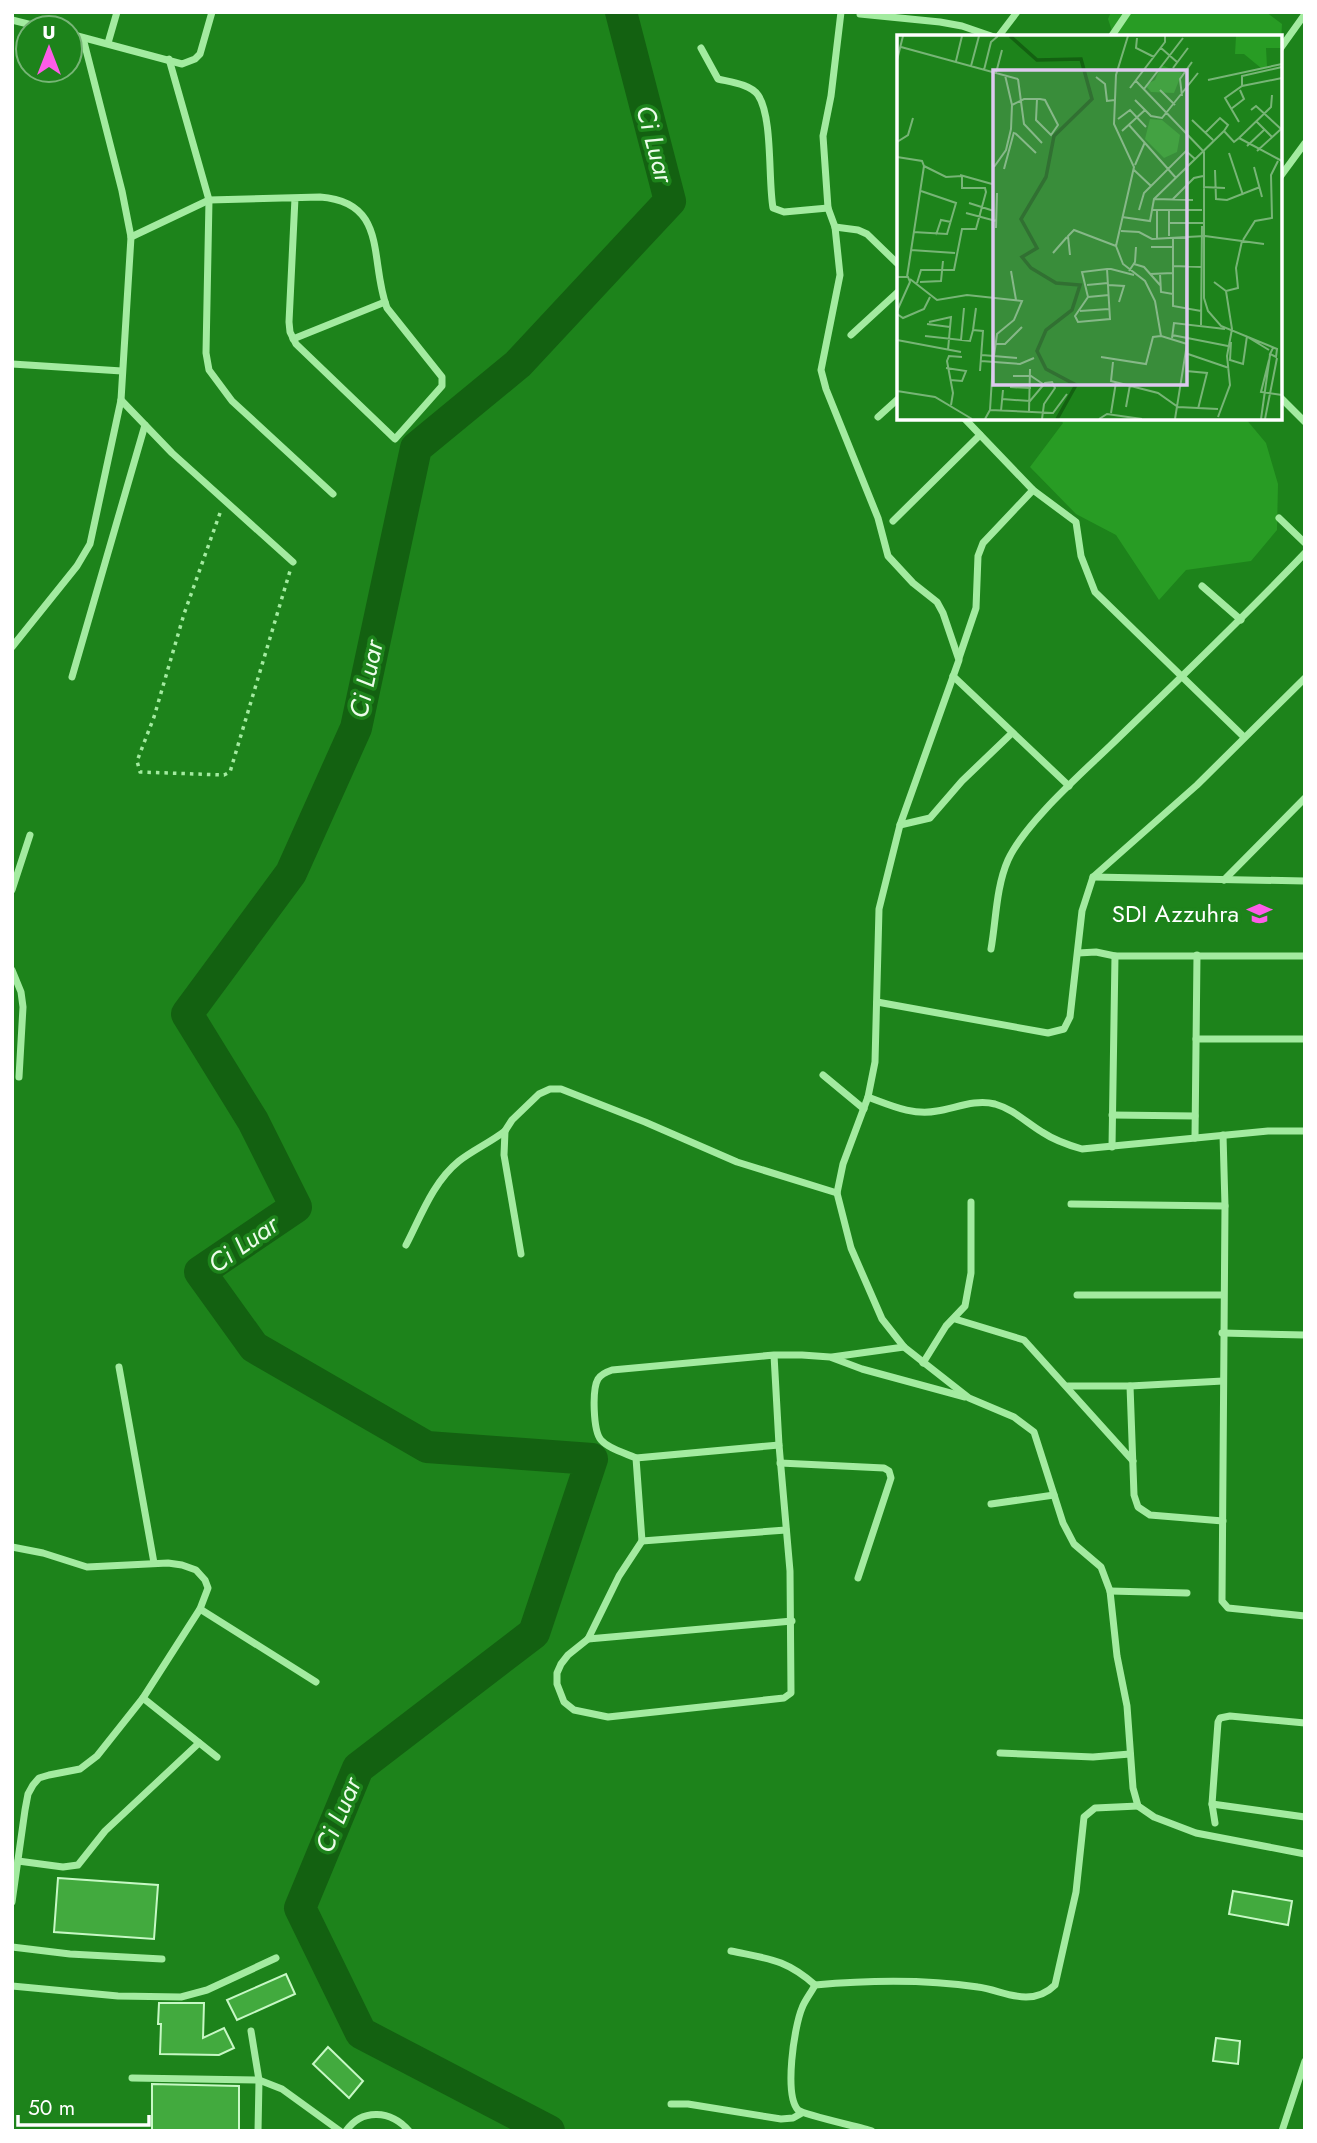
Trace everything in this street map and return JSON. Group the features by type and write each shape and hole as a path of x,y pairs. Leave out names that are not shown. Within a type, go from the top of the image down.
{"street":[{"path":"108,43 117,12"},
{"path":"84,38 183,64 195,59 206,39 212,12"},
{"path":"841,12 831,96 823,136 828,208 835,227 840,275 821,370 826,389 878,518 888,556 913,583 937,603 943,612 958,660"},
{"path":"998,35 1017,12"},
{"path":"1112,35 1128,12"},
{"path":"860,14 940,22 990,35"},
{"path":"1282,46 1305,14"},
{"path":"12,647 77,566 90,544 121,400 131,237 84,42"},
{"path":"701,48 718,79 741,84 757,93 765,112 774,208 785,212 828,208"},
{"path":"169,59 209,200 206,353 209,370 232,401 333,494"},
{"path":"1282,174 1305,142"},
{"path":"131,237 209,200 295,198 337,198 353,205 366,219 372,232 385,302 399,325 441,373 443,382 395,439 306,355 293,339 289,322 295,198"},
{"path":"835,227 867,234 897,263"},
{"path":"851,335 897,293"},
{"path":"293,339 385,302"},
{"path":"12,364 122,372"},
{"path":"1282,399 1305,422"},
{"path":"121,400 225,501 293,562"},
{"path":"878,416 897,400"},
{"path":"966,420 1033,490 1076,522 1081,556 1095,592 1244,737"},
{"path":"72,677 145,425"},
{"path":"893,521 980,435"},
{"path":"969,1398 904,1348 882,1319 851,1248 837,1193 843,1164 868,1097 875,1062 879,909 900,825 976,608 978,556 983,544 1033,490"},
{"path":"1279,518 1305,543"},
{"path":"991,949 1002,878 1009,859 1026,833 1069,786 1241,620 1305,553"},
{"path":"1202,586 1241,620"},
{"path":"953,676 1069,786"},
{"path":"877,1002 1048,1033 1064,1029 1070,1017 1082,911 1093,877 1197,785 1305,678"},
{"path":"900,825 930,818 962,781 1012,733"},
{"path":"1224,880 1305,798"},
{"path":"12,890 30,835"},
{"path":"1093,877 1305,881"},
{"path":"1078,953 1096,952 1115,956 1305,956"},
{"path":"1195,1138 1197,955"},
{"path":"1112,1147 1115,956"},
{"path":"12,970 22,992 23,1029 19,1077"},
{"path":"12,1026 23,1029"},
{"path":"1196,1039 1305,1039"},
{"path":"823,1074 864,1109"},
{"path":"406,1245 440,1182 460,1161 488,1145 505,1131 512,1120 539,1094 550,1089 561,1089 737,1162 837,1193"},
{"path":"868,1097 921,1112 936,1112 960,1105 993,1103 1008,1109 1044,1134 1082,1149 1268,1131 1305,1131"},
{"path":"1112,1115 1195,1116"},
{"path":"505,1131 504,1156 521,1254"},
{"path":"1223,1135 1222,1601 1225,1606 1305,1616"},
{"path":"923,1363 946,1326 963,1311 969,1293 971,1202"},
{"path":"1071,1204 1224,1206"},
{"path":"1077,1295 1223,1295"},
{"path":"955,1319 1024,1340 1133,1461"},
{"path":"1222,1333 1305,1335"},
{"path":"779,1445 636,1458 605,1443 597,1434 597,1380 603,1373 612,1370 774,1355 830,1357 904,1348"},
{"path":"636,1458 642,1541 619,1576 588,1639 561,1664 557,1673 564,1702 574,1710 608,1717 784,1698 791,1693 792,1688 792,1621 774,1355"},
{"path":"830,1357 862,1369 969,1398 1014,1417 1034,1432 1063,1524 1074,1544 1101,1567 1110,1591 1117,1656 1127,1706 1133,1788 1138,1806"},
{"path":"119,1367 154,1563"},
{"path":"1068,1386 1223,1381"},
{"path":"1130,1386 1135,1501 1143,1512 1150,1515 1223,1521"},
{"path":"780,1463 884,1468 889,1471 891,1478 858,1578"},
{"path":"991,1504 1054,1494"},
{"path":"642,1541 786,1530"},
{"path":"12,1547 43,1553 87,1567 154,1563 183,1565 196,1570 208,1588 200,1609 143,1698 89,1764 80,1769 49,1775 33,1785 27,1802 12,1902"},
{"path":"1110,1591 1187,1592"},
{"path":"200,1609 316,1682"},
{"path":"588,1639 792,1621"},
{"path":"143,1698 217,1757"},
{"path":"1215,1823 1212,1804 1220,1718 1230,1716 1305,1723"},
{"path":"18,1861 63,1867 78,1865 105,1831 199,1743"},
{"path":"1000,1753 1093,1757 1130,1754"},
{"path":"1212,1804 1305,1817"},
{"path":"731,1951 774,1960 795,1968 815,1985 867,1980 922,1981 980,1987 1025,1997 1041,1995 1049,1992 1055,1985 1076,1892 1084,1817 1095,1808 1138,1806 1154,1817 1196,1833 1305,1854"},
{"path":"12,1947 70,1954 162,1959"},
{"path":"12,1986 138,1997 181,1997 207,1990 276,1958"},
{"path":"802,2113 794,2102 790,2083 796,2028 802,2008 815,1985"},
{"path":"251,2031 258,2080 258,2131"},
{"path":"1282,2131 1305,2061"},
{"path":"132,2078 258,2080 282,2089 343,2131 364,2115 375,2114 401,2121 409,2131"},
{"path":"671,2104 688,2104 781,2119 793,2118 802,2113 872,2131"},
{"path":"835,2131 837,2120"}],"path":[{"path":"225,501 184,614 154,717 137,761 140,772 224,775 230,772 293,562"}],"green space":[{"path":"1111,12 1266,12 1282,24 1281,35 1113,35 1108,19"},
{"path":"1061,420 1247,420 1266,443 1278,484 1277,530 1251,561 1186,570 1159,600 1116,535 1076,514 1030,467 1063,423"}],"building":[{"path":"58,1878 158,1885 154,1939 54,1932"},
{"path":"1233,1891 1292,1901 1288,1925 1229,1914"},
{"path":"286,1974 295,1994 237,2020 227,2000"},
{"path":"159,2003 204,2003 203,2038 224,2028 234,2048 219,2055 160,2054"},
{"path":"1216,2038 1240,2041 1238,2064 1213,2061"},
{"path":"328,2047 363,2081 349,2098 313,2064"},
{"path":"152,2084 239,2086 239,2131 152,2131"}],"waterway":[{"name":"Ci Luar","path":"549,2131 361,2033 300,1908 358,1768 534,1633 592,1459 427,1447 254,1347 200,1272 296,1207 253,1121 187,1014 291,873 356,728 416,448 518,364 670,201 621,12"}],"place":[{"name":"SDI Azzuhra","path":"1259,913"}]}
